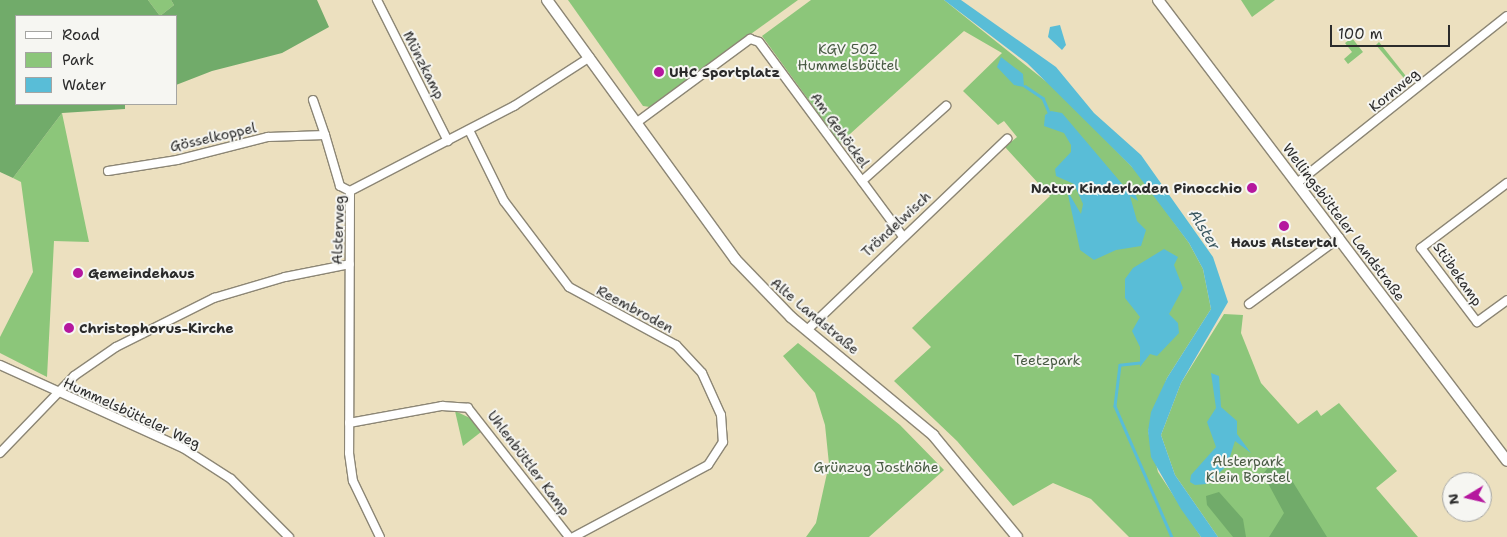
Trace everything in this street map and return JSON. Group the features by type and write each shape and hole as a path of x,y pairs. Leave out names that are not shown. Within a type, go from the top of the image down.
{"main road":[{"name":"Alte Landstraße","path":"547,0 736,260 807,330 933,435 1017,537"},
{"name":"Wellingsbütteler Landstraße","path":"1158,0 1507,460"}],"street":[{"name":"Münzkamp","path":"377,0 448,141"},
{"name":"Kornweg","path":"1297,182 1507,16"},
{"name":"Am Gehöckel","path":"636,123 750,39 759,42 902,235"},
{"name":"Alsterweg","path":"380,537 353,481 349,423 350,191 469,130 590,57"},
{"path":"313,100 340,186 350,191"},
{"path":"862,181 946,106"},
{"name":"Reembroden","path":"469,130 504,200 569,287 676,345 702,373 721,415 723,442 708,465 574,537"},
{"name":"Gösselkoppel","path":"108,171 177,160 268,137 324,135"},
{"name":"Tröndelwisch","path":"807,330 902,235 1007,139"},
{"name":"Stübekamp","path":"1507,183 1421,248 1478,322 1507,300"},
{"path":"1250,304 1339,238"},
{"path":"0,453 57,392 116,347 214,298 285,277 350,264"},
{"name":"Hummelsbütteler Weg","path":"0,365 183,448 231,480 289,537"},
{"name":"Uhlenbüttler Kamp","path":"349,423 442,406 468,408 569,537"}],"green space":[{"path":"0,0 148,0 159,15 15,15 15,105 125,105 125,109 62,113 13,178 0,172"},
{"path":"148,0 171,0 174,5 159,15"},
{"path":"171,0 317,0 329,27 282,53 212,71 178,84 178,15 161,15 174,5"},
{"name":"UHC Sportplatz","path":"568,0 798,0 650,107 643,106"},
{"name":"Teetzpark","path":"811,0 944,0 1058,91 1138,173 1189,243 1203,269 1211,309 1167,378 1148,431 1158,472 1201,537 1129,537 1091,499 1053,483 1013,506 957,441 894,381 931,347 912,328 1050,196 1005,147 1017,137 1004,121 998,125 963,91 1002,53 964,31 840,143 762,36"},
{"path":"1241,0 1275,0 1252,17"},
{"path":"1352,38 1363,52 1348,64 1344,59 1352,52 1345,43"},
{"path":"1379,42 1409,80 1408,83 1376,45"},
{"path":"62,113 89,242 54,241 47,377 0,353 0,337 33,272 21,182 13,178"},
{"name":"Alsterpark Klein Borstel","path":"1224,314 1243,315 1241,333 1261,383 1298,424 1317,410 1321,416 1339,403 1397,471 1376,488 1418,537 1218,537 1175,475 1161,435 1181,383"},
{"name":"Grünzug Josthöhe","path":"798,343 900,425 944,470 869,537 806,537 816,523 829,464 825,425 815,393 783,356"},
{"path":"455,411 470,418 481,432 463,446"},
{"path":"1278,455 1327,537 1269,537 1284,513 1263,474"},
{"path":"1219,492 1243,519 1246,537 1233,537 1207,505 1206,496"}],"water":[{"path":"944,0 961,0 1056,67 1094,113 1141,155 1213,257 1228,302 1181,383 1161,435 1175,475 1218,537 1201,537 1181,509 1151,457 1148,431 1151,412 1167,378 1211,309 1203,269 1189,243 1131,166 1027,63"},
{"path":"1060,25 1066,45 1062,50 1048,37 1050,27"},
{"path":"1001,57 1023,74 1024,87 1014,85 997,67"},
{"path":"1051,111 1062,113 1123,185 1133,188 1138,201 1130,196 1137,221 1146,230 1141,246 1116,250 1094,260 1080,250 1067,190 1081,214 1083,204 1074,184 1056,176 1055,169 1071,152 1071,145 1064,133 1044,126 1045,115"},
{"path":"1164,249 1178,257 1174,265 1183,288 1169,314 1178,323 1179,333 1157,356 1150,354 1140,367 1140,347 1132,331 1140,317 1125,298 1125,279 1133,268"},
{"path":"1211,373 1219,376 1221,407 1237,421 1237,434 1251,453 1235,441 1227,466 1206,484 1195,485 1190,482 1191,475 1216,447 1207,422 1216,408"}],"waterway":[{"path":"1025,86 1043,98 1049,112"},
{"path":"1140,363 1120,365 1115,406 1172,537"}],"place":[{"name":"UHC Sportplatz","path":"659,72"},
{"name":"Natur Kinderladen Pinocchio","path":"1252,188"},
{"name":"Haus Alstertal","path":"1284,226"},
{"name":"Gemeindehaus","path":"78,273"},
{"name":"Christophorus-Kirche","path":"69,328"}],"park label":[{"name":"KGV 502 Hummelsbüttel","path":"848,58"}],"water label":[{"name":"Alster","path":"1204,230"}]}
